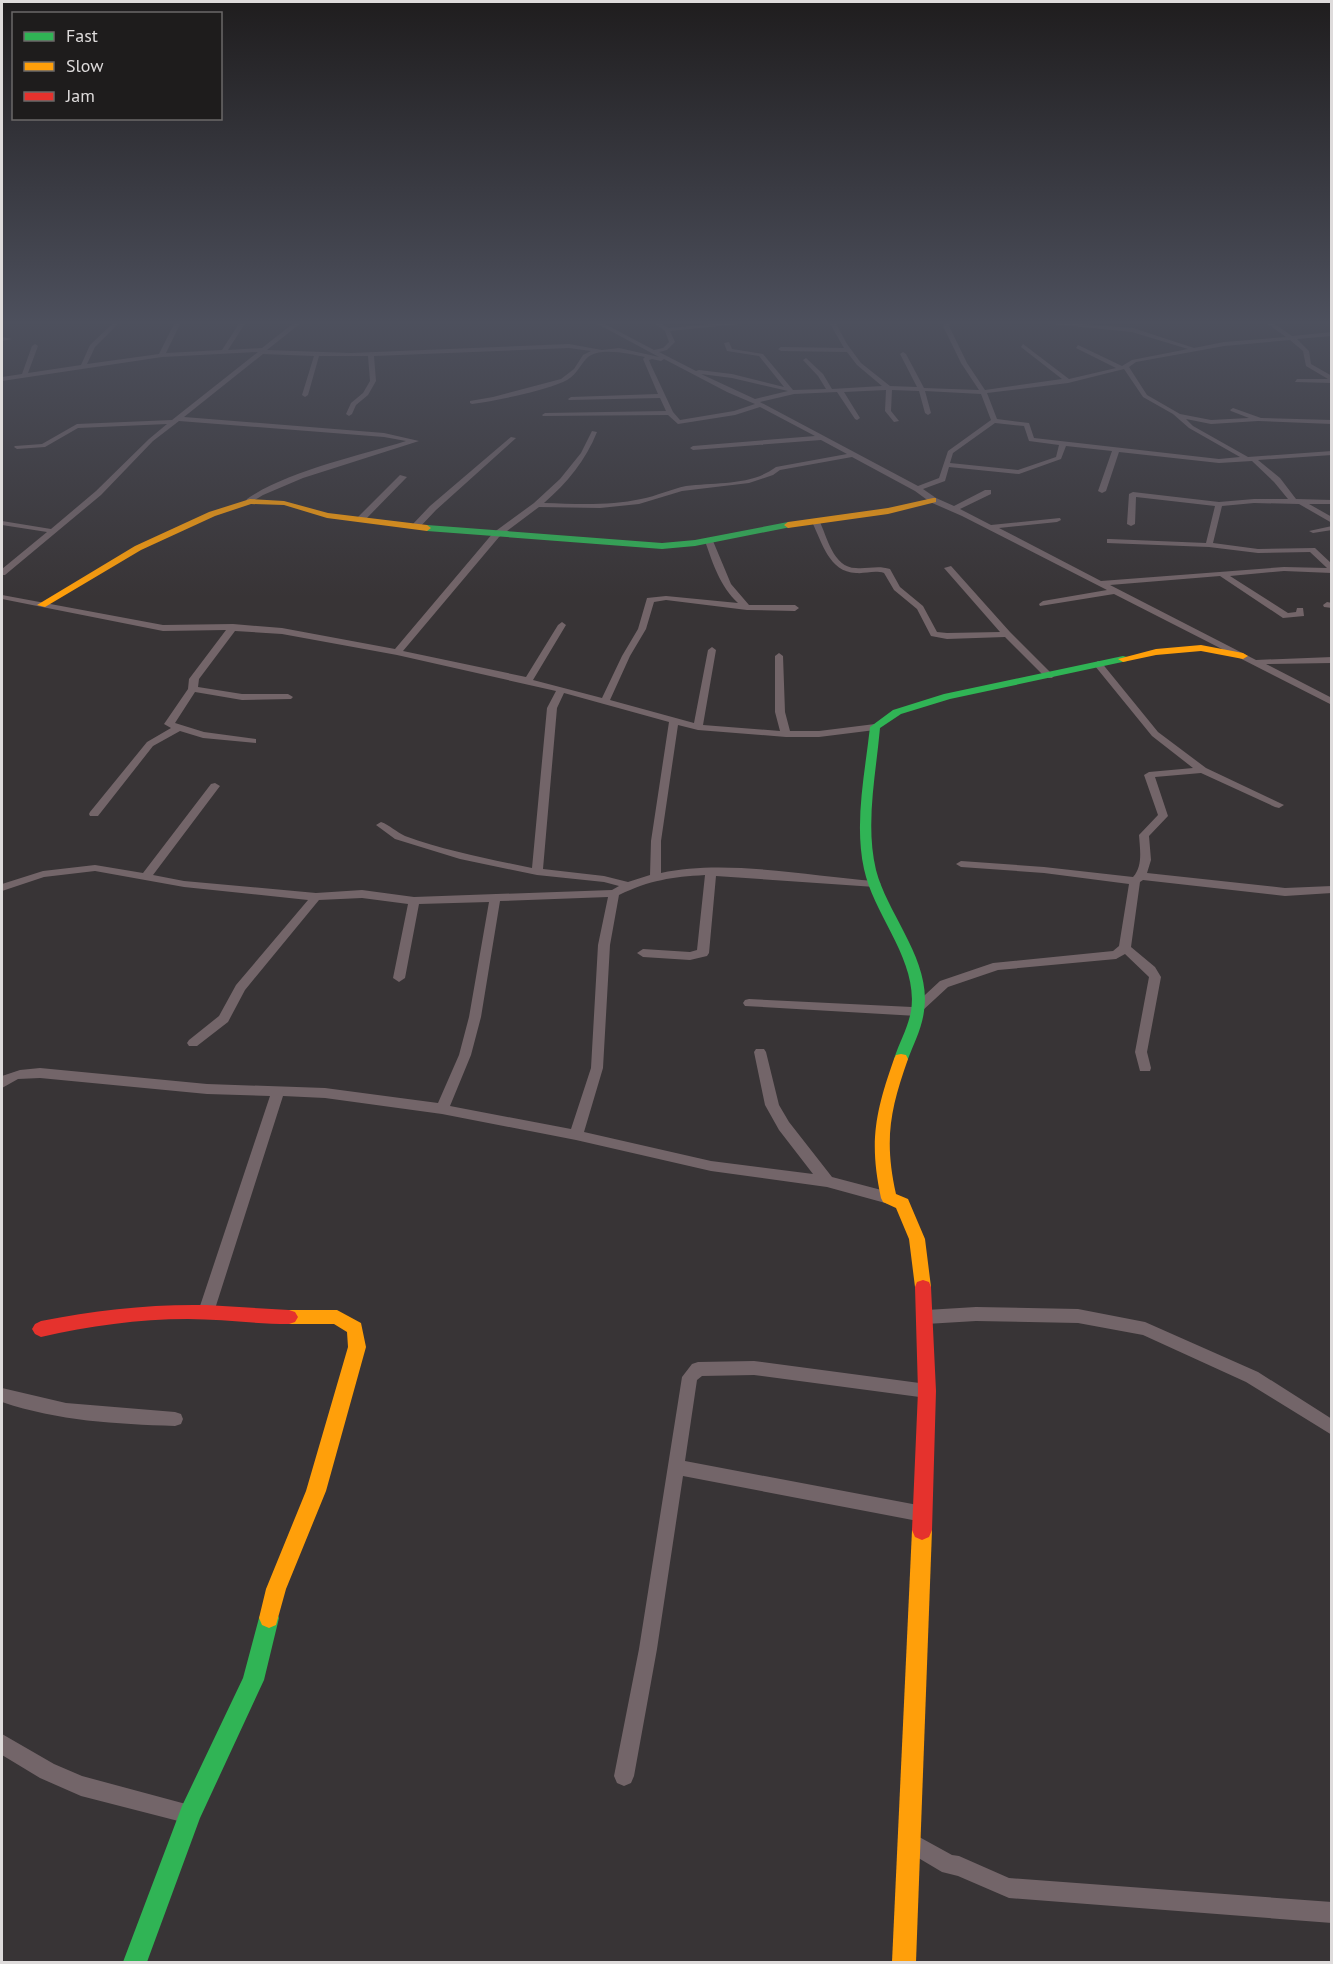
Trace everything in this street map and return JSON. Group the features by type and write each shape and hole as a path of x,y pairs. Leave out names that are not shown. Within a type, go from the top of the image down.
{"street":[{"path":"2,573 139,455 151,440 185,414"},
{"path":"545,415 629,414"},
{"path":"670,414 675,421 682,422 731,414"},
{"path":"776,414 850,455 918,489 933,500 1102,583 1332,702"},
{"path":"854,414 857,418"},
{"path":"890,414 896,421"},
{"path":"991,414 994,421"},
{"path":"1173,414 1198,432 1227,445 1251,460 1277,480 1297,502 1332,521"},
{"path":"1241,414 1260,420"},
{"path":"1179,417 1211,422 1260,420 1332,422"},
{"path":"17,447 43,446 77,426 177,421 364,433 416,441 287,482 254,496 250,501"},
{"path":"918,489 942,479 946,475 950,452 994,421 1027,424 1031,440 1208,461 1332,453"},
{"path":"397,652 496,535 508,523 537,505 588,450 594,432"},
{"path":"415,527 433,508 513,438"},
{"path":"693,448 821,438"},
{"path":"946,465 1019,472 1059,458 1063,444"},
{"path":"1102,491 1116,450"},
{"path":"537,505 584,506 640,502 686,489 730,485 772,474 778,468 850,455"},
{"path":"361,519 404,477"},
{"path":"954,509 988,492"},
{"path":"1131,524 1133,494 1220,504 1332,502"},
{"path":"42,605 138,548 212,514 250,501 284,503 327,515 415,527 662,546 709,541 748,532 890,511 933,500"},
{"path":"1209,545 1215,513 1220,504"},
{"path":"990,527 1057,520"},
{"path":"816,522 828,552 842,568 850,572 877,569 887,572 897,588 920,608 934,634 947,636 1007,634"},
{"path":"2,523 52,531"},
{"path":"1313,531 1332,528"},
{"path":"709,541 720,576 731,594 747,608"},
{"path":"1110,541 1209,545 1248,551 1312,550 1332,570"},
{"path":"948,568 1007,634 1049,676"},
{"path":"1102,583 1284,569 1332,570"},
{"path":"1222,573 1286,616 1301,614 1300,610"},
{"path":"1043,604 1116,591"},
{"path":"2,597 163,628 233,627 282,631 397,652 528,681 606,700 674,722 699,727 786,734 875,727 897,712 948,696 1156,652 1211,648 1248,659 1332,660"},
{"path":"606,700 626,656 642,629 650,600 666,598 747,608 795,608"},
{"path":"528,681 562,625"},
{"path":"233,627 194,679 193,689 170,724 203,735 254,741"},
{"path":"699,727 712,650"},
{"path":"779,656 780,712 786,734"},
{"path":"1098,664 1162,741 1202,770 1280,805"},
{"path":"193,689 242,697 288,698"},
{"path":"537,872 552,708 561,690"},
{"path":"655,876 656,841 674,722"},
{"path":"875,727 866,838 874,884 914,973 917,1010 878,1125 880,1165 889,1198"},
{"path":"94,814 150,744 177,728"},
{"path":"845,730 874,742"},
{"path":"749,1003 917,1010 944,984 997,966 1116,955 1125,948 1138,878 1146,861 1144,835 1163,816 1149,775 1202,770"},
{"path":"146,877 215,786"},
{"path":"381,825 410,841 483,861 537,872 603,879 626,885"},
{"path":"961,864 1284,892 1332,889"},
{"path":"2,888 43,874 78,868 95,868 184,884 316,897 362,894 414,902 614,893 626,885 655,876 711,873 874,884"},
{"path":"643,953 690,956 703,953 711,873"},
{"path":"576,1135 597,1068 604,945 614,893"},
{"path":"193,1043 224,1019 240,987 316,897"},
{"path":"442,1109 465,1055 475,1017 495,897"},
{"path":"399,978 414,902"},
{"path":"1125,948 1151,970 1155,977 1141,1052 1145,1068"},
{"path":"760,1052 772,1105 784,1126 827,1181"},
{"path":"2,1083 9,1077 22,1073 40,1073 207,1089 325,1093 442,1109 576,1135 711,1166 827,1181 889,1198 902,1204 917,1239 926,1317 927,1391 911,1842 904,1962"},
{"path":"206,1312 278,1090"},
{"path":"41,1329 93,1317 206,1312 252,1317 337,1317 355,1328 357,1347 316,1491 276,1589 253,1680 190,1814 135,1962"},
{"path":"926,1317 1060,1315 1098,1319 1145,1329 1251,1377 1332,1428"},
{"path":"624,1776 648,1649 690,1377 698,1369 754,1368 927,1391"},
{"path":"2,1395 20,1402 96,1415 175,1419"},
{"path":"676,1467 923,1514"},
{"path":"2,1744 47,1771 81,1786 190,1814"},
{"path":"911,1842 949,1865 959,1866 1009,1888 1332,1913"}],"traffic: fast":[{"path":"427,528 662,546 695,543 788,525"},
{"path":"901,1059 914,1027 918,1007 917,989 907,954 875,886 867,852 867,798 875,727 897,712 948,696 1123,659"},
{"path":"135,1962 190,1814 253,1680 269,1618"}],"traffic: slow":[{"path":"788,525 888,511 933,500"},
{"path":"42,605 138,548 212,514 250,501 284,503 327,515 427,528"},
{"path":"1123,659 1156,652 1201,648 1243,656"},
{"path":"901,1059 884,1112 882,1159 889,1198 902,1204 917,1239 923,1287"},
{"path":"269,1618 276,1589 316,1491 357,1347 355,1328 337,1317 289,1317"},
{"path":"904,1962 922,1530"}],"traffic: jam":[{"path":"922,1530 927,1391 923,1287"},
{"path":"41,1329 144,1313 206,1312 289,1317"}]}
